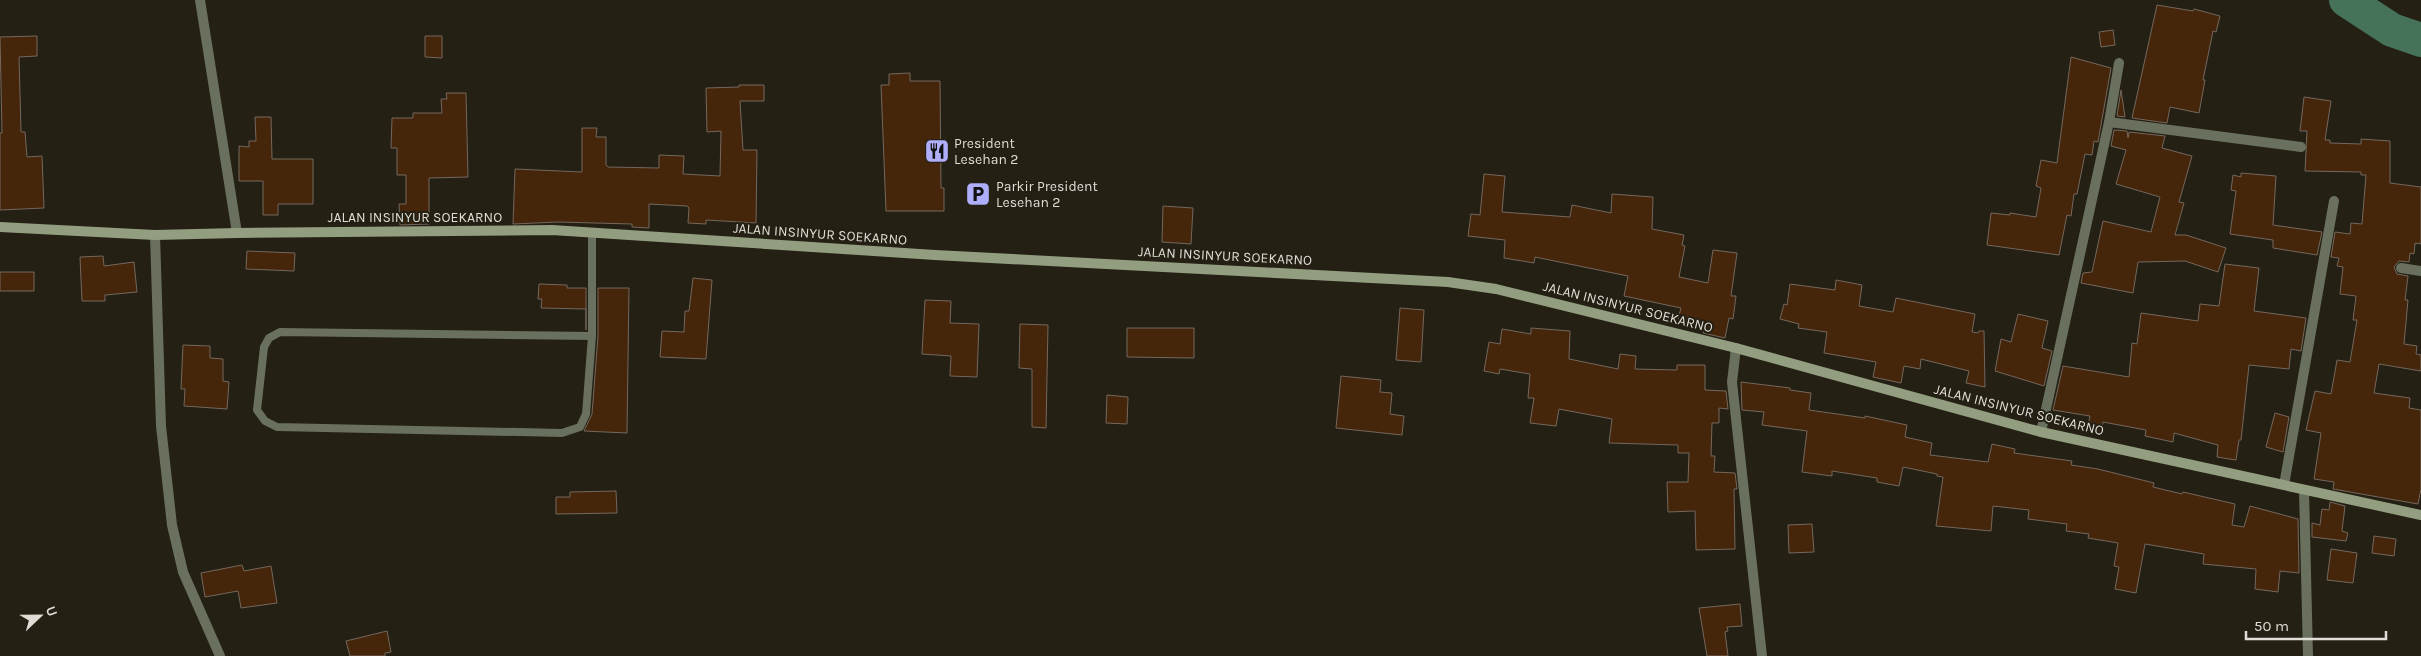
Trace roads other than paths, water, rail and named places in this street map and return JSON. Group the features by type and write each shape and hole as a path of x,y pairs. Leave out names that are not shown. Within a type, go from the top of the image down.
{"main road":[{"name":"JALAN INSINYUR SOEKARNO","path":"0,227 155,235 552,230 935,255 1448,282 1496,289 1736,348 2042,432 2421,515"}],"street":[{"path":"200,0 236,233"},
{"path":"2042,432 2109,122 2119,63"},
{"path":"2109,122 2301,147"},
{"path":"2284,485 2334,201"},
{"path":"155,235 161,426 172,525 183,572 220,656"},
{"path":"2401,268 2421,270"},
{"path":"1736,348 1732,382 1762,656"},
{"path":"2304,490 2308,656"}],"lane":[{"path":"592,233 592,336 586,414 580,427 562,433 277,427 265,422 257,410 264,347 269,338 280,332 592,336"}],"waterway":[{"path":"2346,0 2392,30 2421,40"}],"place":[{"name":"President Lesehan 2","path":"937,151"},
{"name":"Parkir President Lesehan 2","path":"978,194"}]}
